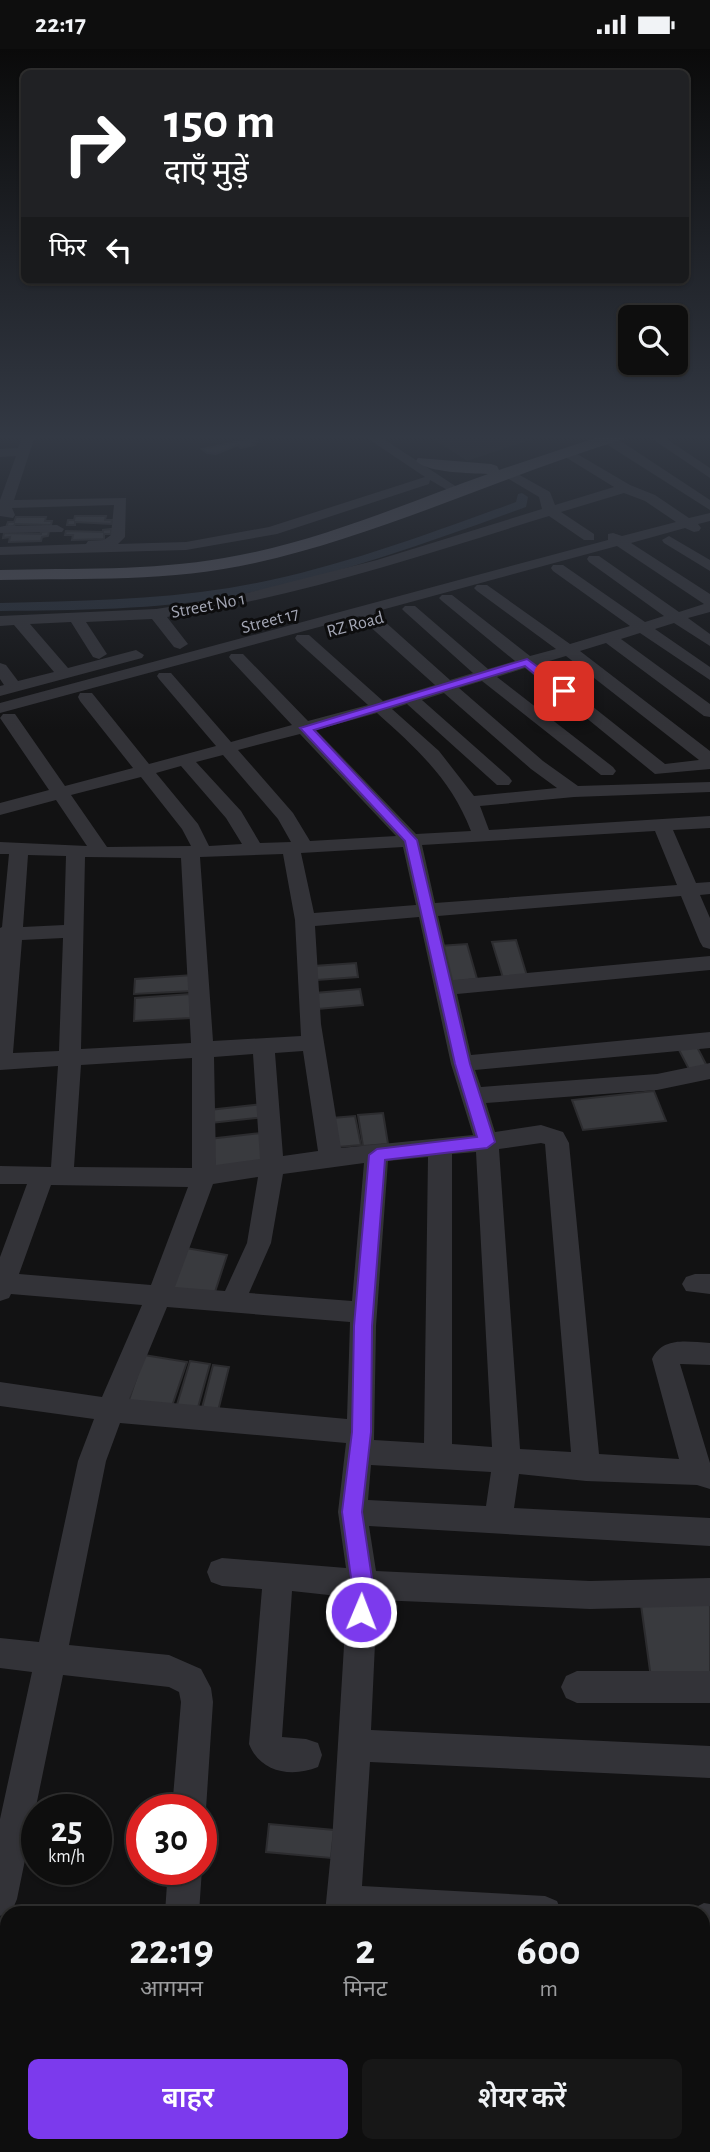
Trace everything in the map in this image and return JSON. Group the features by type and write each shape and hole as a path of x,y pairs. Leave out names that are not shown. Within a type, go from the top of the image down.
{"main road":[{"path":"0,565 156,560 244,549 306,534"},
{"path":"0,575 153,572 231,562 304,545 332,534"}],"street":[{"path":"28,534 1,539 3,548 107,544 115,540 118,534"},
{"path":"53,546 56,534"},
{"path":"0,551 163,547 217,542 253,534"},
{"name":"Street No 1","path":"0,621 156,614 227,603 382,563 473,534"},
{"path":"585,534 589,537"},
{"path":"101,852 3,716 368,615 640,534"},
{"name":"RZ Road","path":"3,716 237,657 368,615 410,609 594,559 619,542 670,540 696,534"},
{"path":"540,549 589,537 619,542 710,601"},
{"path":"670,540 710,567"},
{"name":"Street 17","path":"7,689 540,549"},
{"path":"594,559 710,643"},
{"path":"558,568 710,675"},
{"path":"482,589 568,650 710,762"},
{"path":"447,599 660,770 710,762"},
{"path":"0,809 147,772 380,707 710,607"},
{"path":"410,609 486,676 607,771"},
{"path":"156,614 180,644"},
{"path":"368,615 537,765 574,792"},
{"path":"75,617 99,654"},
{"path":"19,621 65,674"},
{"path":"303,638 433,755 469,802 481,834"},
{"path":"608,639 710,712"},
{"path":"648,667 710,643"},
{"path":"237,657 411,840 462,1064 487,1142 507,1461 498,1520"},
{"path":"0,668 7,689"},
{"path":"165,676 286,817 297,848 312,1043 331,1159"},
{"path":"0,1899 48,1660 92,1461 126,1370 160,1294 204,1175 205,1097 200,1050 196,852 191,828 86,697"},
{"path":"410,698 503,781"},
{"path":"186,761 234,815 256,849"},
{"path":"469,802 574,792 710,786"},
{"path":"312,1043 1,1062 10,849 196,852 710,822"},
{"path":"662,824 710,942"},
{"path":"76,852 70,1058 52,1176 1,1287 160,1294 364,1313"},
{"path":"304,919 710,888"},
{"path":"6,933 74,931"},
{"path":"446,988 710,963"},
{"path":"462,1064 710,1040"},
{"path":"233,1301 259,1244 272,1166 263,1046"},
{"path":"471,1096 657,1082 710,1071"},
{"path":"0,1175 188,1178 541,1134 555,1138 586,1468"},
{"path":"438,1455 440,1146"},
{"path":"343,1906 363,1585 352,1512 360,1442 364,1313 377,1155"},
{"path":"0,1394 360,1442 438,1455 586,1468 703,1474 665,1359 671,1353 710,1354"},
{"path":"352,1512 710,1532"},
{"path":"222,1571 363,1585 590,1595 710,1592"},
{"path":"278,1575 265,1744 273,1753 306,1755"},
{"path":"0,1653 169,1671 187,1676 195,1685 197,1702 190,1794"},
{"path":"577,1687 710,1687"},
{"path":"354,1745 710,1762"},
{"path":"182,1906 184,1885"}],"building":[{"path":"4,534 48,534 42,537 41,541 9,542 10,537 3,538"},
{"path":"104,534 104,539 72,540 73,535 65,535"},
{"path":"516,940 527,976 503,978 492,942"},
{"path":"467,944 477,979 448,982 439,946"},
{"path":"356,963 358,977 317,980 314,966"},
{"path":"193,975 193,991 134,994 135,979"},
{"path":"360,989 363,1005 318,1009 315,993"},
{"path":"190,994 191,1018 134,1021 135,998"},
{"path":"696,1045 709,1070 691,1073 678,1048"},
{"path":"654,1091 666,1121 583,1130 572,1100"},
{"path":"263,1104 265,1117 211,1123 209,1110"},
{"path":"383,1113 388,1144 363,1146 358,1115"},
{"path":"355,1116 361,1145 338,1147 332,1118"},
{"path":"261,1133 265,1163 213,1169 209,1139"},
{"path":"186,1248 227,1255 214,1295 172,1288"},
{"path":"144,1355 187,1362 171,1409 128,1403"},
{"path":"190,1361 210,1364 197,1411 176,1408"},
{"path":"213,1365 229,1367 218,1411 202,1408"},
{"path":"641,1605 710,1605 710,1679 651,1678"},
{"path":"269,1824 334,1830 331,1858 266,1852"}],"waterway":[{"path":"0,607 166,600 232,592 362,559 437,534"}],"route":[{"path":"361,1612 363,1585 352,1512 361,1432 363,1326 377,1155 487,1142 462,1064 411,840 306,728 527,662 564,691"}]}
